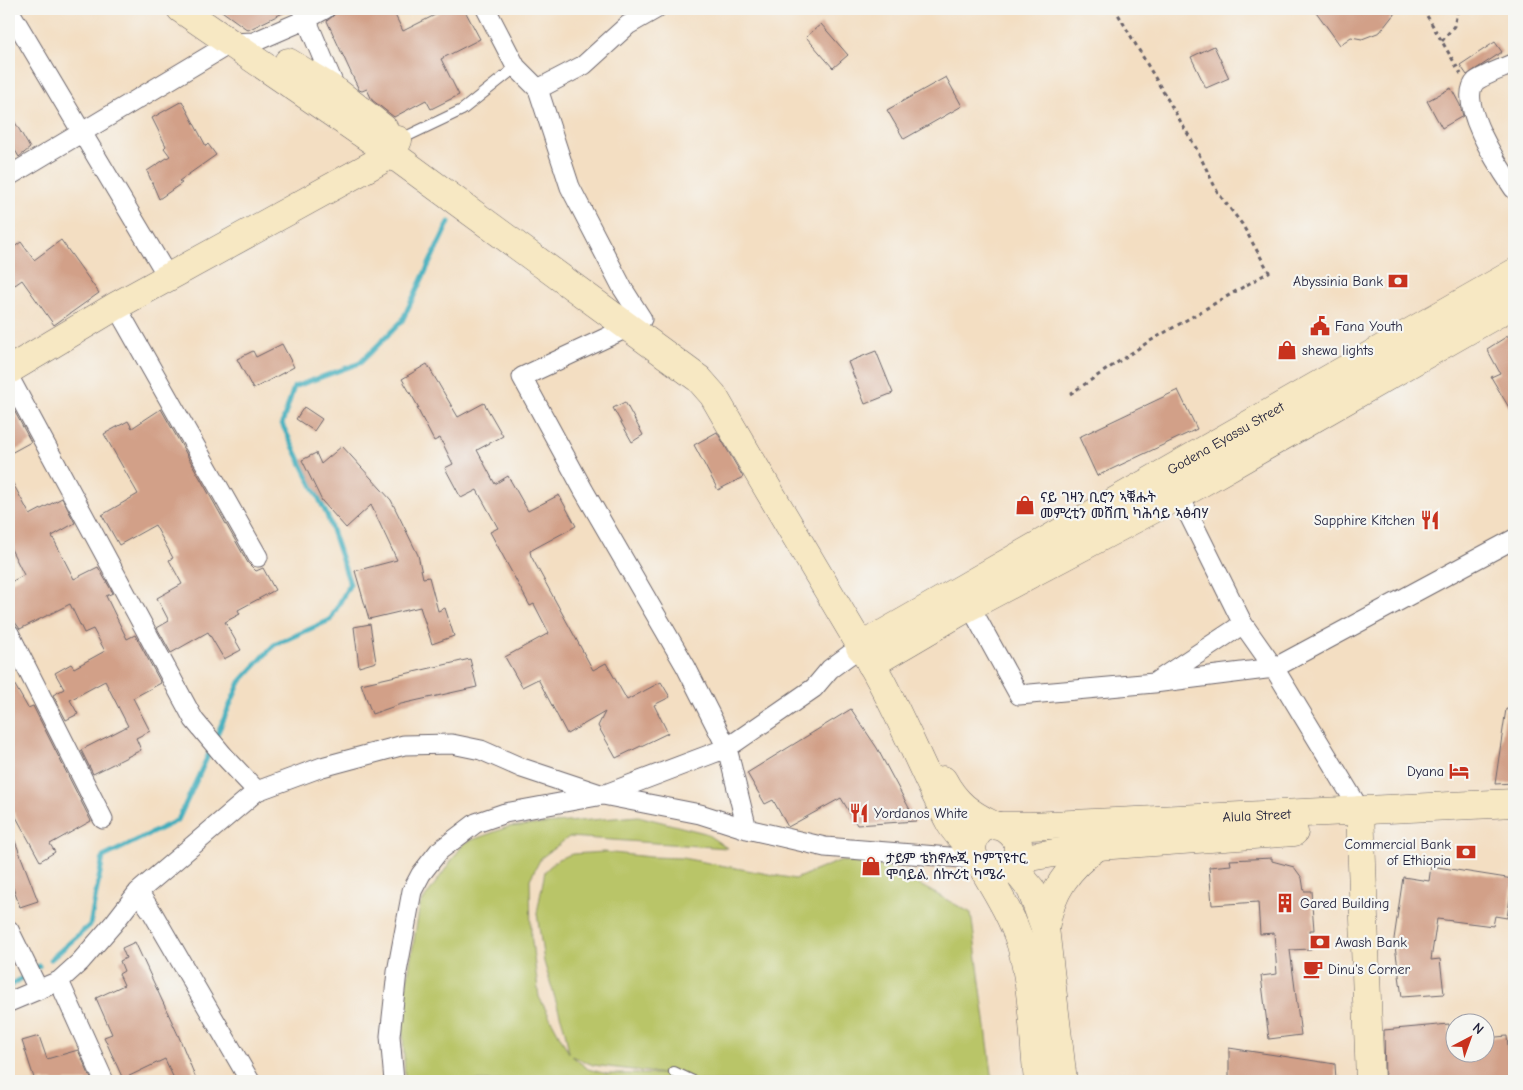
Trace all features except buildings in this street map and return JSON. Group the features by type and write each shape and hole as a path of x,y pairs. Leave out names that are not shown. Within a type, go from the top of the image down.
{"street":[{"path":"181,9 337,92 395,147"},
{"path":"208,9 242,42 395,147 636,323 699,379 714,396 871,652 949,791 968,812 1008,829 1018,843 1014,863 1031,888 1045,928 1063,1081"},
{"path":"9,176 82,132 242,42 304,14 325,9"},
{"path":"486,9 516,67 538,89 570,187 623,289 636,323"},
{"path":"538,89 584,64 628,26 656,9"},
{"path":"9,10 168,277"},
{"path":"304,14 337,92"},
{"path":"1514,63 1477,81 1470,89 1473,113 1498,166 1514,189"},
{"path":"9,370 116,306 395,147"},
{"name":"Godena Eyassu Street","path":"871,652 1167,471 1514,273"},
{"path":"394,1081 390,1036 397,972 412,891 421,874 440,851 476,823 505,813 604,795 727,748 814,688 830,669 970,606 1180,495 1514,304"},
{"path":"116,306 258,557"},
{"path":"636,323 522,377 584,491 686,667 727,748 747,828"},
{"path":"9,376 200,726 257,791"},
{"path":"1167,471 1243,624 1274,668 1360,820 1370,1081"},
{"path":"970,606 1020,695 1154,683 1274,668 1514,539"},
{"path":"1154,683 1243,624"},
{"path":"9,633 103,819"},
{"path":"871,652 951,825 977,860 1007,910 1021,944 1027,974 1038,1081"},
{"path":"9,1002 59,981 114,923 138,892 257,791 322,767 404,745 452,744 481,750 522,768 604,795 700,814 747,828 825,847 977,860 999,872 1014,863"},
{"name":"Alula Street","path":"1014,863 1098,846 1514,803"},
{"name":"Alula Street","path":"997,825 1360,820 1514,821"},
{"path":"977,860 974,838 979,832 997,825"},
{"path":"1045,928 1052,900 1063,879 1077,861 1098,846"},
{"path":"138,892 157,921 250,1081"},
{"path":"9,930 38,989"},
{"path":"59,981 104,1081"}],"lane":[{"path":"395,147 462,110 516,67"},
{"path":"674,1072 693,1081"}],"path":[{"path":"1070,394 1145,344 1269,272 1242,224 1218,193 1196,148 1115,9"},
{"path":"1423,9 1470,89"},
{"path":"1442,41 1454,26 1458,9"}],"green space":[{"path":"638,816 705,833 727,848 569,837 541,858 530,879 531,934 539,997 569,1053 565,1031 544,962 537,913 545,871 558,859 572,854 604,852 682,858 795,879 839,861 885,866 971,913 993,1081 405,1081 402,1010 420,905 464,843 508,827","holes":["572,1056 593,1065 664,1074 607,1074 588,1069"]}],"waterway":[{"path":"215,739 240,682 274,645 330,620 350,584 327,515 282,424 294,387 360,363 402,321 449,222"},
{"path":"51,959 90,925 103,857 178,820 212,747"},
{"path":"9,987 39,966"}],"place":[{"name":"Abyssinia Bank","path":"1398,281"},
{"name":"Fana Youth","path":"1320,326"},
{"name":"shewa lights","path":"1287,350"},
{"name":"ናይ ገዛን ቢሮን ኣቑሑት መምረቲን መሸጢ ካሕሳይ ኣፅብሃ","path":"1025,505"},
{"name":"Sapphire Kitchen","path":"1430,520"},
{"name":"Dyana","path":"1459,771"},
{"name":"Yordanos White","path":"859,813"},
{"name":"Commercial Bank of Ethiopia","path":"1466,852"},
{"name":"ታይም ቴክኖሎጂ ኮምፕዩተር, ሞባይል, ሰኵሪቲ ካሜራ","path":"871,866"},
{"name":"Gared Building","path":"1285,903"},
{"name":"Awash Bank","path":"1320,942"},
{"name":"Dinu's Corner","path":"1313,969"}]}
